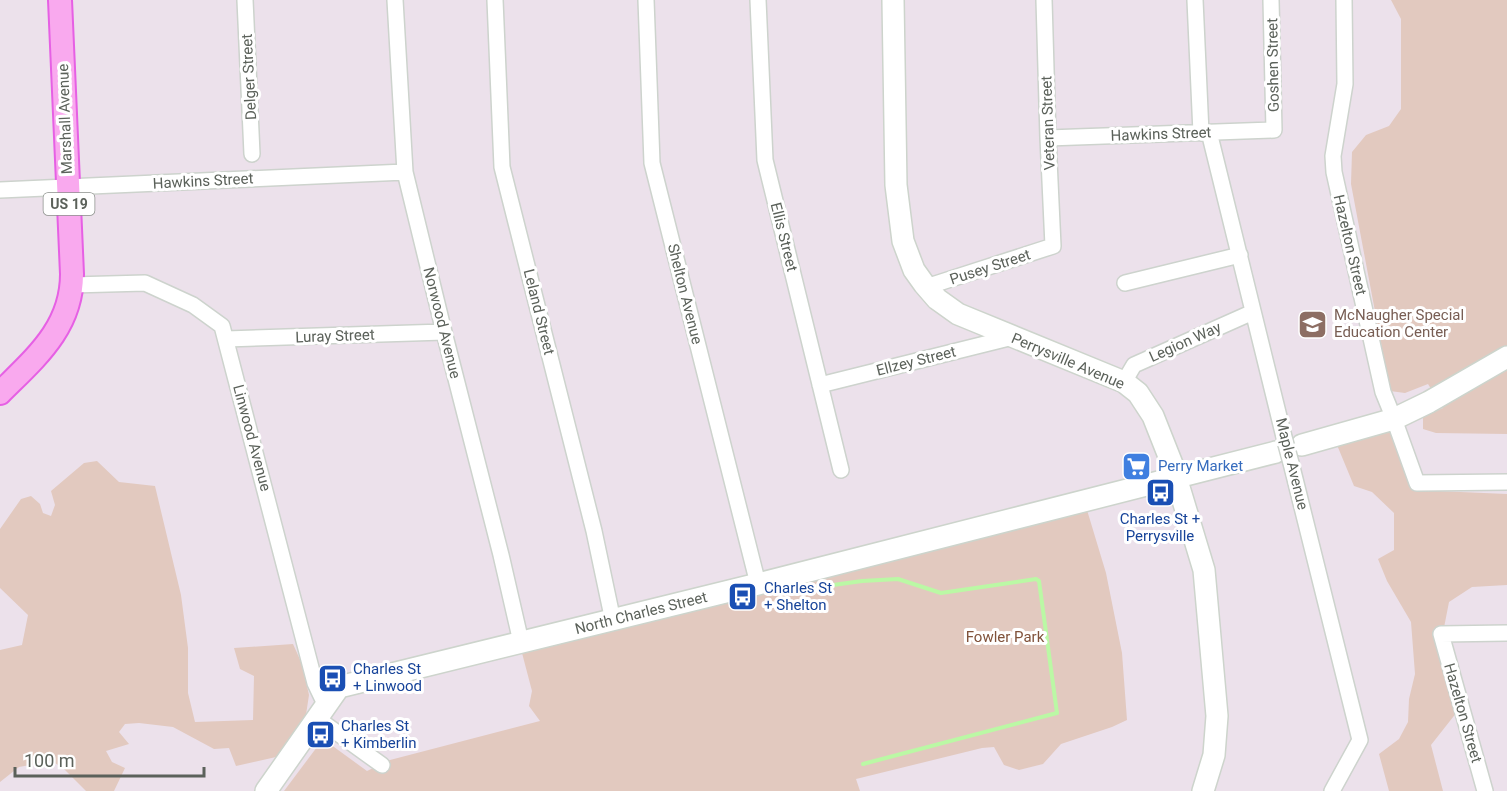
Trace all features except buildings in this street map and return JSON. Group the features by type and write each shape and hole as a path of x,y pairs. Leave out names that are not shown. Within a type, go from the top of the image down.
{"main road":[{"name":"Marshall Avenue","path":"0,393 46,344 60,325 69,304 72,285 60,0"}],"street":[{"name":"Delger Street","path":"245,0 252,154"},
{"name":"Norwood Avenue","path":"395,0 405,172 521,642"},
{"name":"Leland Street","path":"495,0 502,167 594,531 612,621"},
{"name":"Shelton Avenue","path":"646,0 652,163 758,584"},
{"name":"Ellis Street","path":"758,0 765,160 841,470"},
{"name":"Perrysville Avenue","path":"893,0 896,185 903,241 914,270 937,299 958,314 1124,382 1138,393 1153,416 1176,476 1204,570 1217,716 1214,755 1199,789"},
{"name":"Veteran Street","path":"1044,0 1053,246"},
{"name":"Maple Avenue","path":"1196,0 1205,133 1240,255 1360,740 1332,791"},
{"name":"Goshen Street","path":"1271,0 1274,130"},
{"name":"Hazelton Street","path":"1344,0 1345,84 1333,156 1334,172 1383,392 1417,483 1507,482"},
{"name":"Hawkins Street","path":"1048,138 1274,130"},
{"name":"Hawkins Street","path":"0,190 405,172"},
{"name":"Pusey Street","path":"926,287 1053,246"},
{"path":"1125,283 1240,255"},
{"name":"Linwood Avenue","path":"72,285 138,283 151,285 207,313 222,326 322,712"},
{"name":"Legion Way","path":"1124,382 1134,365 1254,312"},
{"name":"Luray Street","path":"226,339 444,332"},
{"name":"Ellzey Street","path":"820,385 1013,337"},
{"name":"North Charles Street","path":"266,791 339,687 612,621 1288,449 1394,419 1429,402 1507,357"},
{"name":"Hazelton Street","path":"1485,791 1441,634 1507,633"},
{"path":"322,712 382,765"}],"green space":[{"path":"1391,0 1507,0 1507,434 1436,433 1423,429 1423,417 1443,408 1428,384 1405,393 1390,391 1351,184 1352,152 1366,135 1389,126 1401,109 1401,19"},
{"path":"1389,429 1414,490 1507,494 1507,585 1472,587 1449,602 1440,648 1457,712 1431,745 1443,791 1389,791 1379,754 1399,739 1408,722 1409,699 1415,674 1411,622 1387,581 1378,559 1394,550 1394,513 1372,492 1354,486 1337,445"},
{"path":"97,461 119,482 155,486 181,595 188,648 188,693 195,722 253,720 254,676 240,669 234,648 293,644 302,664 309,695 305,721 282,754 236,766 229,748 214,749 173,727 139,723 125,724 119,732 129,744 106,751 112,762 125,768 114,791 86,791 64,769 52,761 19,767 0,782 0,650 22,645 28,615 0,588 0,529 21,499 31,496 40,504 43,513 51,516 55,505 51,491 84,463"},
{"name":"Fowler Park","path":"1087,510 1106,573 1122,653 1127,720 1061,744 1043,764 1019,770 1004,765 994,747 982,748 856,779 860,791 284,791 323,739 367,771 390,760 540,721 529,706 532,691 522,653"}],"waterway":[{"path":"797,590 862,581 898,579 941,593 1036,579 1039,581 1057,713 863,764"}],"place":[{"name":"McNaugher Special Education Center","path":"1313,324"},
{"name":"Perry Market","path":"1137,466"},
{"name":"Charles St + Perrysville","path":"1160,492"},
{"name":"Charles St + Shelton","path":"743,597"},
{"name":"Charles St + Linwood","path":"332,678"},
{"name":"Charles St + Kimberlin","path":"320,735"}]}
